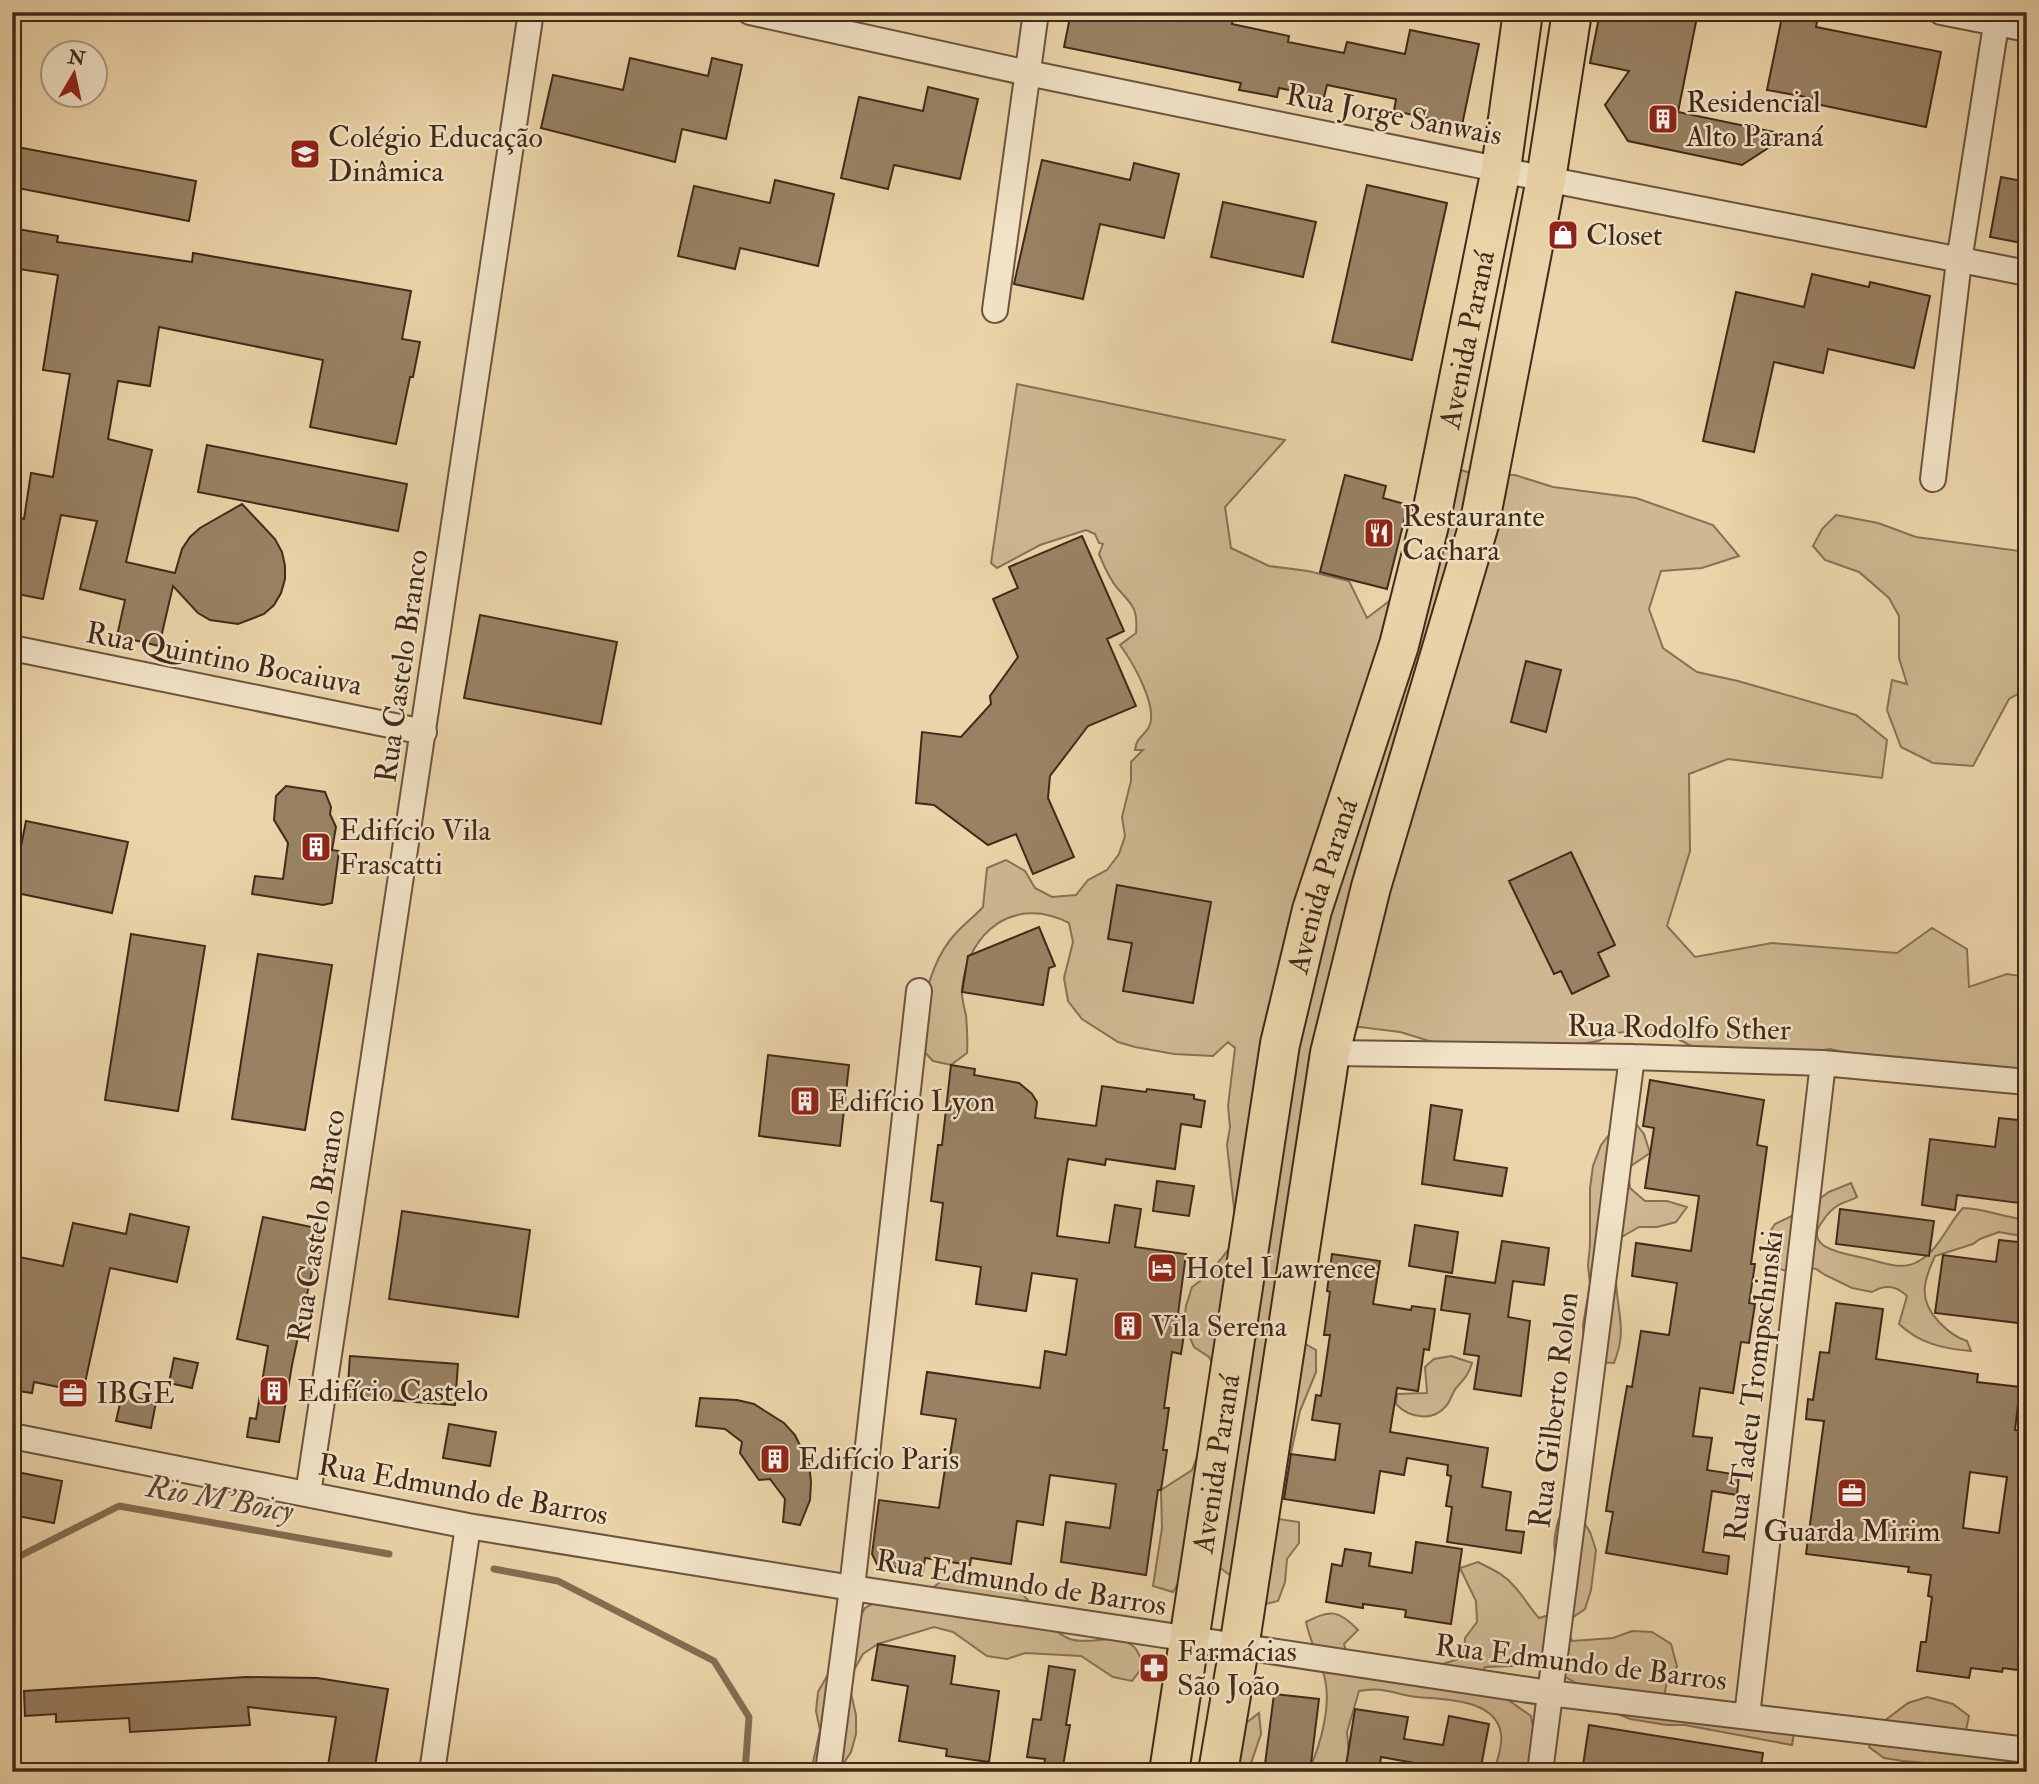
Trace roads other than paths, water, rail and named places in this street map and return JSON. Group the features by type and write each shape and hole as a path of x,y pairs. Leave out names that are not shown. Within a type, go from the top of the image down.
{"main road":[{"name":"Avenida Paraná","path":"1169,1772 1187,1640 1280,1044 1312,910 1399,645 1432,513 1500,169 1523,12"},
{"name":"Avenida Paraná","path":"1218,1772 1329,1053 1371,887 1480,521 1546,178 1572,12"}],"street":[{"name":"Rua Castelo Branco","path":"308,1494 531,12"},
{"name":"Rua Jorge Sanwais","path":"750,12 1028,73 2027,273"},
{"path":"995,310 1036,12"},
{"path":"1941,12 1997,18 2027,29"},
{"path":"1933,480 1959,261 1997,18"},
{"name":"Rua Quintino Bocaiuva","path":"12,648 424,732"},
{"path":"828,1772 852,1588 919,991"},
{"name":"Rua Rodolfo Sther","path":"1329,1053 1632,1057 1823,1063 2027,1082"},
{"name":"Rua Gilberto Rolon","path":"1540,1772 1632,1057"},
{"name":"Rua Tadeu Trompschinski","path":"1747,1716 1823,1063"},
{"name":"Rua Edmundo de Barros","path":"12,1436 468,1526 852,1588 1549,1693 2027,1750"},
{"path":"432,1772 468,1526"}],"waterway":[{"name":"Rio M'Boicy","path":"12,1560 119,1506 389,1554"},
{"name":"Rio M'Boicy","path":"494,1569 558,1581 714,1661 749,1717 745,1772"}],"place":[{"name":"Residencial Alto Paraná","path":"1663,119"},
{"name":"Colégio Educação Dinâmica","path":"305,154"},
{"name":"Closet","path":"1563,235"},
{"name":"Restaurante Cachara","path":"1379,533"},
{"name":"Edifício Vila Frascatti","path":"316,847"},
{"name":"Edifício Lyon","path":"805,1101"},
{"name":"Hotel Lawrence","path":"1162,1268"},
{"name":"Vila Serena","path":"1128,1326"},
{"name":"Edifício Castelo","path":"274,1391"},
{"name":"IBGE","path":"73,1393"},
{"name":"Edifício Paris","path":"775,1459"},
{"name":"Guarda Mirim","path":"1852,1493"},
{"name":"Farmácias São João","path":"1154,1668"}]}
